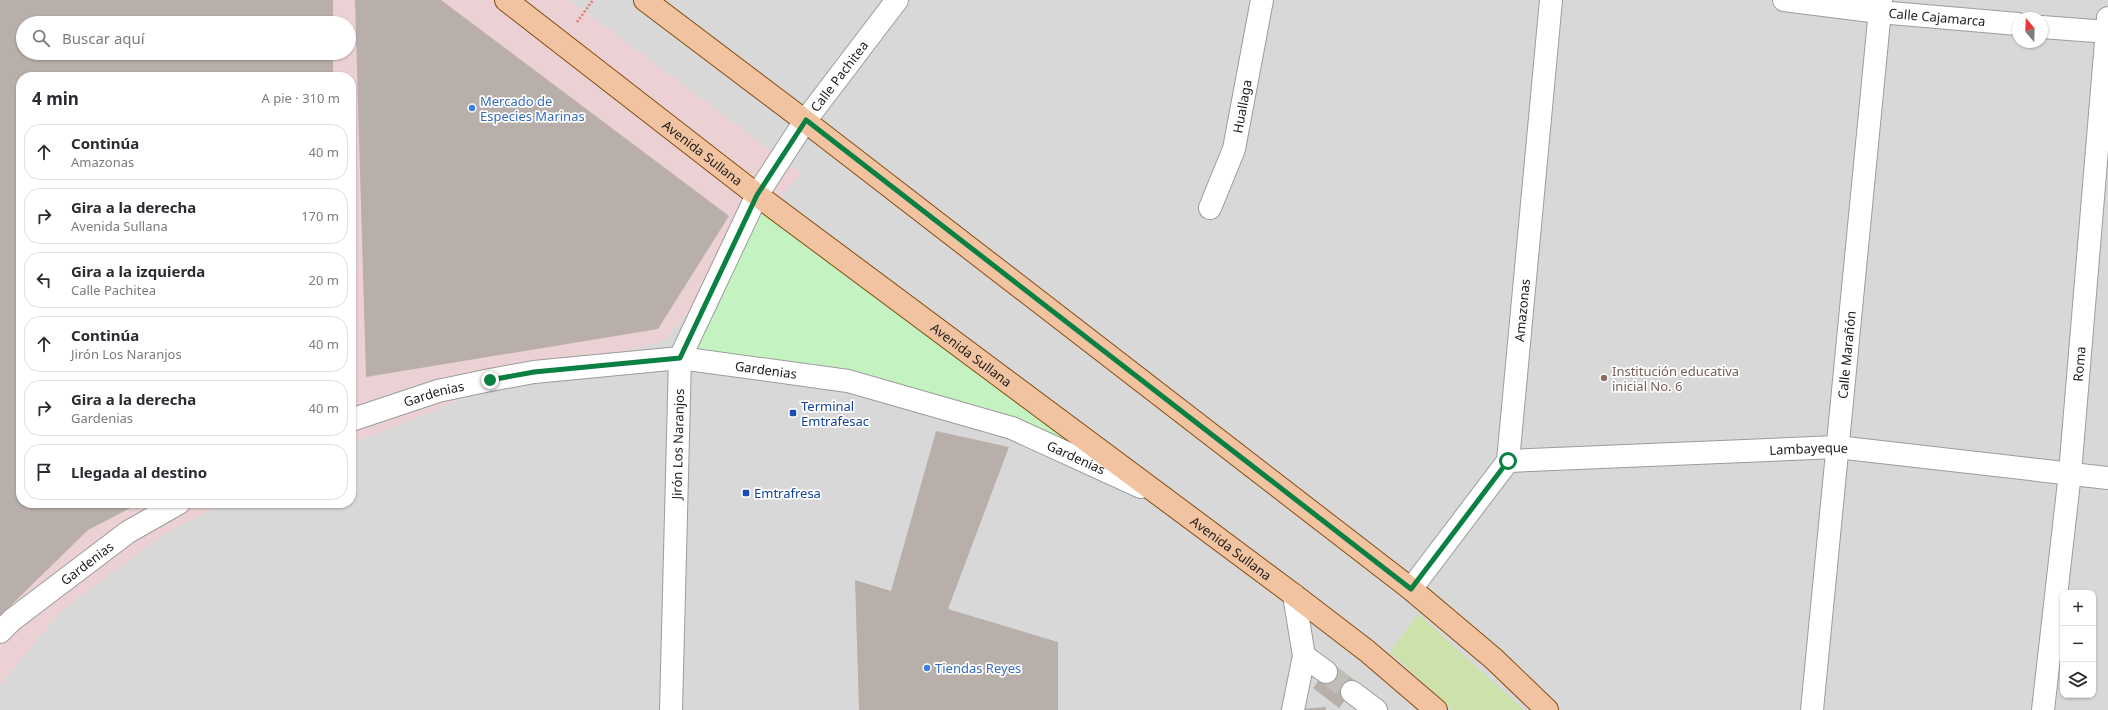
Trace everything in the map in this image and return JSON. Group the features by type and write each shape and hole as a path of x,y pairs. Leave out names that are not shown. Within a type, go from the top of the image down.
{"main road":[{"name":"Avenida Sullana","path":"506,0 757,195 1294,595 1367,651 1436,710"},
{"path":"645,0 806,120 1411,589 1494,659 1547,710"}],"street":[{"name":"Calle Pachitea","path":"757,195 806,120 897,0"},
{"name":"Huallaga","path":"1210,208 1234,149 1262,0"},
{"name":"Amazonas","path":"1508,461 1551,0"},
{"name":"Calle Cajamarca","path":"1784,0 1880,6 2012,23"},
{"name":"Calle Marañón","path":"1812,710 1880,6"},
{"path":"2048,26 2108,28"},
{"name":"Roma","path":"2043,710 2070,473 2108,28"},
{"name":"Jirón Los Naranjos","path":"671,710 680,358 757,195"},
{"name":"Gardenias","path":"356,418 438,391 490,380 534,372 680,358 848,381 1005,426 1167,499"},
{"name":"Lambayeque","path":"1508,461 1837,446 2108,478"},
{"path":"1411,589 1508,461"},
{"name":"Gardenias","path":"0,632 12,620 128,532 170,508"},
{"path":"1293,710 1304,656 1294,595"},
{"path":"1304,656 1326,672"},
{"path":"1352,692 1376,710"}],"shaded area":[{"path":"0,0 570,0 801,173 665,340 484,390 356,442 356,72 16,72 16,508 215,508 163,535 62,610 0,685"},
{"path":"570,0 2108,0 2108,710 0,710 0,685 62,610 163,534 215,508 356,508 356,442 484,390 665,340 801,173"}],"green space":[{"path":"757,195 1167,499 1012,428 848,381 680,358"},
{"path":"1418,614 1524,710 1452,710 1390,652"}],"building":[{"path":"0,0 333,0 333,16 16,16 16,60 333,60 333,72 16,72 16,508 130,508 88,530 0,616"},
{"name":"Mercado de Especies Marinas","path":"355,0 441,0 729,216 658,329 366,377"},
{"path":"936,431 1009,447 948,609 1058,642 1058,710 859,710 855,580 891,591"},
{"path":"1332,663 1358,683 1339,708 1313,688"},
{"path":"1326,707 1326,710 1300,710 1300,709"}],"tunnel":[{"path":"1326,672 1352,692"}],"place":[{"name":"Mercado de Especies Marinas","path":"472,108"},
{"name":"Institución educativa inicial No. 6","path":"1604,378"},
{"name":"Terminal Emtrafesac","path":"793,413"},
{"name":"Emtrafresa","path":"746,493"},
{"name":"Tiendas Reyes","path":"927,668"}],"route":[{"path":"490,380 534,372 680,358 757,195 806,120 1411,589 1508,461"}]}
